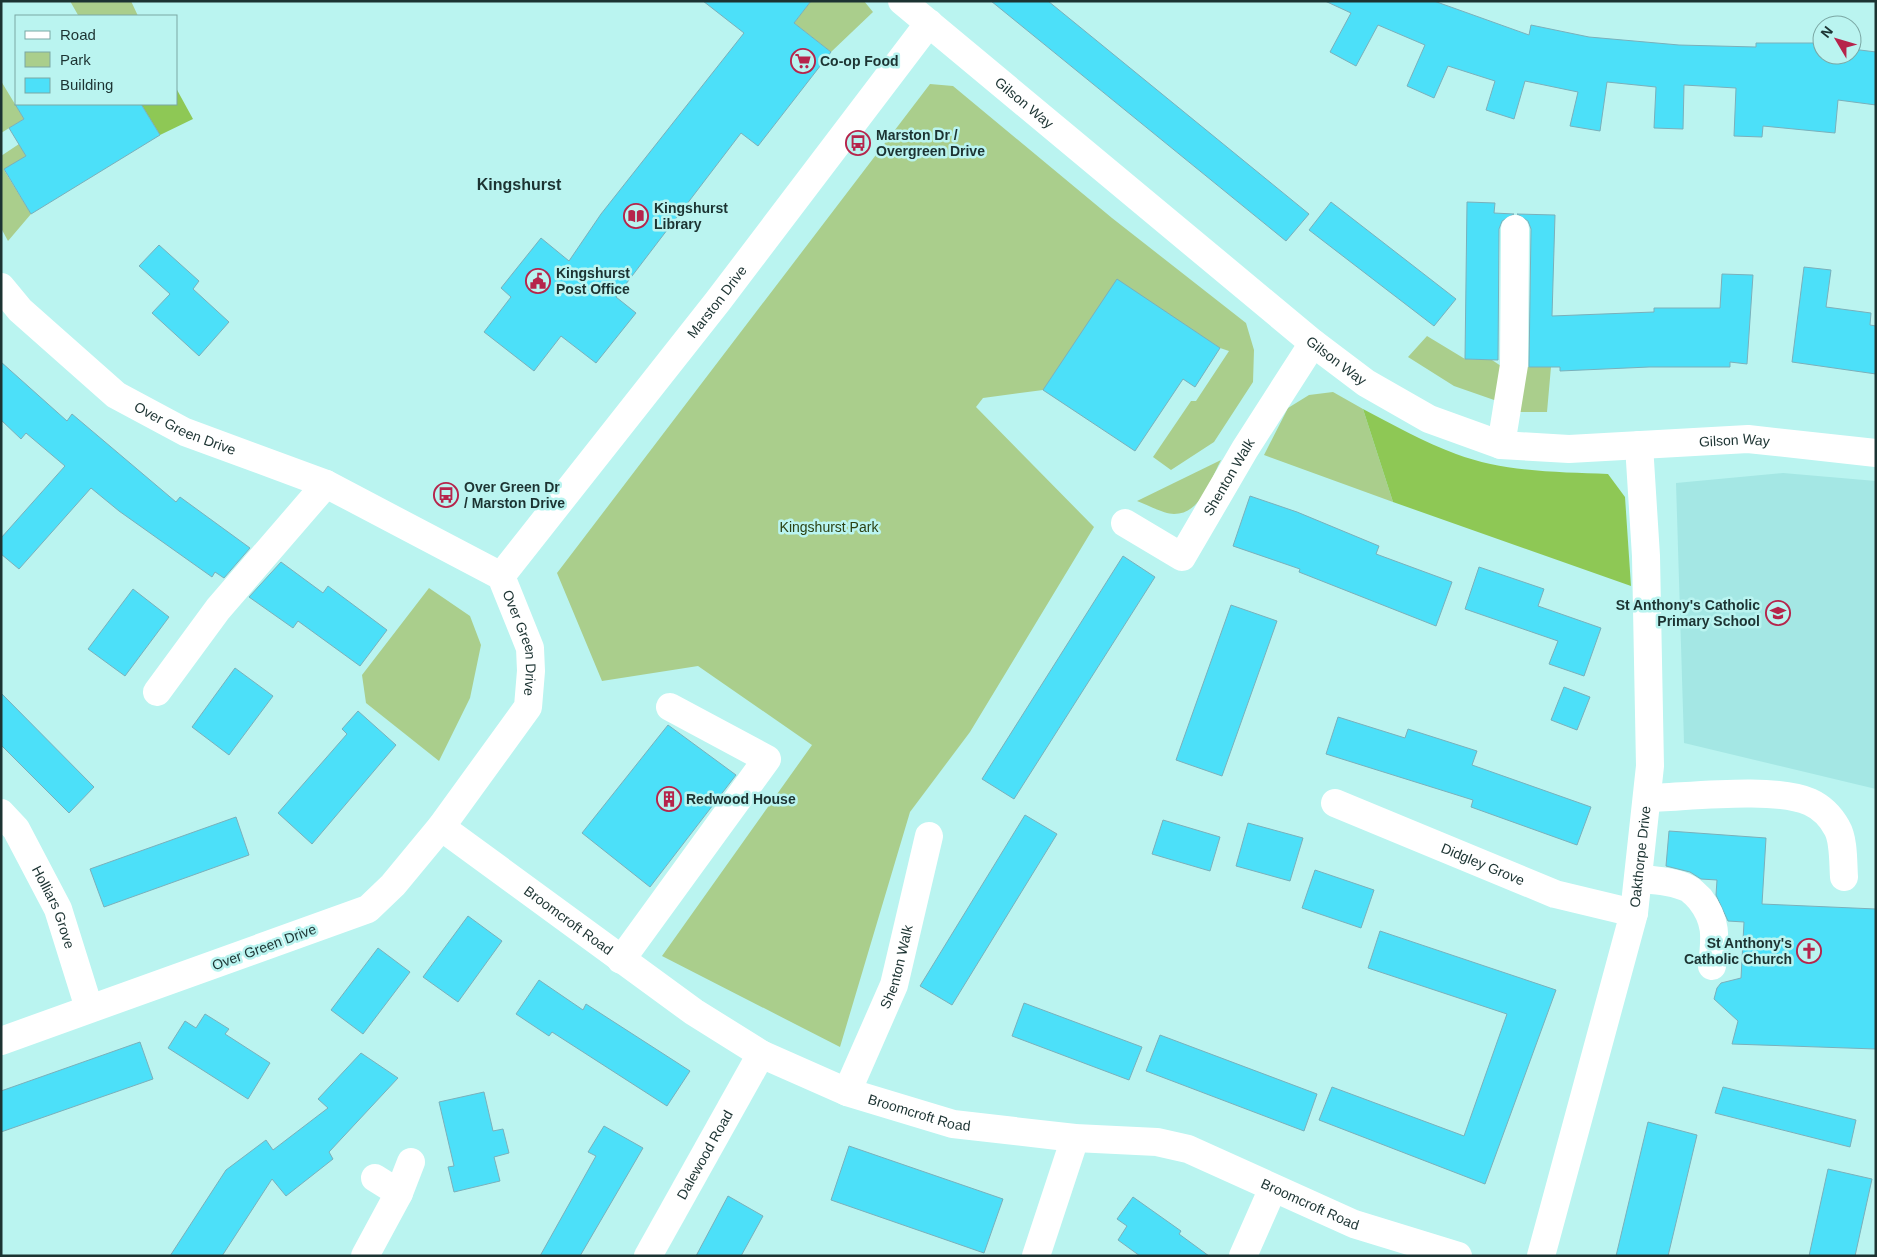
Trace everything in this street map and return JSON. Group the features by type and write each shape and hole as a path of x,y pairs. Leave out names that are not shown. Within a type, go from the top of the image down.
{"street":[{"name":"Gilson Way","path":"902,1 1313,343 1366,383 1429,419 1501,445 1569,449 1748,438 1876,453"},
{"name":"Marston Drive","path":"501,576 718,301 929,23"},
{"path":"1501,445 1514,365 1516,229"},
{"name":"Over Green Drive","path":"1,287 20,310 116,395 185,432 326,484 501,576 530,648 531,672 528,707 441,827 393,885 368,909 89,1008 1,1042"},
{"name":"Shenton Walk","path":"1125,523 1182,557 1246,449 1313,343"},
{"name":"Oakthorpe Drive","path":"1541,1256 1634,913 1650,766 1646,556 1639,445"},
{"path":"157,692 218,608 326,484"},
{"path":"622,960 767,759 670,707"},
{"path":"1647,798 1746,794 1784,797 1810,802 1828,814 1838,830 1844,877"},
{"name":"Didgley Grove","path":"1335,803 1554,894 1634,913"},
{"name":"Holliars Grove","path":"1,813 16,829 58,909 89,1008"},
{"name":"Broomcroft Road","path":"441,827 694,1012 761,1054 847,1092 953,1124 1075,1138 1157,1142 1188,1149 1354,1224 1458,1256"},
{"name":"Shenton Walk","path":"847,1092 894,984 929,836"},
{"path":"1638,879 1671,882 1688,888 1698,897 1710,913 1716,936 1712,966"},
{"name":"Dalewood Road","path":"648,1256 761,1054"},
{"path":"1036,1256 1075,1138"},
{"path":"365,1256 399,1193 410,1162"},
{"path":"374,1178 399,1193"},
{"path":"1242,1256 1273,1188"}],"shaded area":[{"name":"St Anthony's Catholic Primary School","path":"1783,473 1876,481 1876,789 1684,743 1676,483"}],"green space":[{"path":"70,1 131,1 138,15 78,15"},
{"path":"811,1 864,1 873,12 831,52 794,23"},
{"path":"1,81 24,119 1,133"},
{"name":"Kingshurst Park","path":"930,84 953,86 1112,218 1246,323 1254,350 1253,382 1214,442 1171,470 1153,457 1191,401 1196,401 1229,351 1220,348 1117,280 1043,390 983,398 976,407 1094,527 970,732 910,812 840,1047 662,956 812,745 698,666 602,681 557,573"},
{"path":"178,92 193,119 160,135 142,105 178,105"},
{"path":"19,144 26,156 4,170 31,214 8,241 1,228 1,156"},
{"path":"1427,336 1465,359 1492,360 1504,368 1497,401 1454,386 1408,357"},
{"path":"1526,367 1551,367 1547,412 1515,412"},
{"path":"1333,392 1363,409 1393,502 1264,455 1288,408 1309,395"},
{"path":"1363,409 1432,444 1474,460 1531,470 1608,474 1625,497 1631,586 1393,502"},
{"path":"1221,460 1204,494 1191,508 1183,512 1166,513 1137,501"},
{"path":"429,588 470,616 481,645 470,698 439,761 366,703 362,675"}],"building":[{"path":"703,1 811,1 794,23 831,52 758,146 741,133 616,297 636,313 596,363 561,336 534,371 484,332 511,297 501,288 541,238 569,261 601,214 744,33"},
{"path":"991,1 1048,1 1309,214 1286,241"},
{"path":"1325,1 1434,1 1529,35 1531,25 1589,37 1679,45 1756,47 1756,43 1812,43 1812,65 1862,65 1862,50 1876,52 1876,105 1838,100 1835,133 1763,126 1762,137 1734,136 1736,88 1684,85 1683,129 1654,128 1656,87 1607,82 1600,131 1570,126 1578,92 1525,81 1514,119 1486,110 1495,81 1448,66 1434,98 1407,86 1425,45 1378,25 1356,66 1330,52 1351,13"},
{"path":"16,105 142,105 160,135 31,214 4,169 26,156 9,128 24,119"},
{"path":"1331,202 1456,299 1434,326 1309,230"},
{"path":"1467,202 1495,203 1494,213 1514,214 1502,221 1499,229 1498,360 1465,359"},
{"path":"1517,214 1555,215 1552,316 1654,312 1654,308 1720,308 1722,274 1753,275 1747,364 1730,362 1730,367 1649,367 1560,371 1560,367 1529,367 1531,229 1528,221"},
{"path":"159,245 199,281 193,289 229,322 199,356 152,313 170,294 139,266"},
{"path":"1804,267 1831,270 1826,307 1871,313 1870,325 1876,326 1876,374 1792,362"},
{"path":"1117,279 1220,348 1195,387 1183,379 1135,451 1043,390"},
{"path":"1,362 67,421 72,414 176,502 180,497 250,548 224,578 215,572 212,577 119,511 91,488 19,569 1,554 1,538 65,466 26,433 21,439 1,420"},
{"path":"1250,496 1297,512 1379,546 1376,554 1452,582 1436,626 1299,572 1300,569 1233,546"},
{"path":"1123,556 1155,577 1014,799 982,779"},
{"path":"281,562 323,593 328,586 387,630 360,666 298,621 293,628 249,597"},
{"path":"1479,567 1544,589 1538,606 1601,628 1584,676 1549,664 1558,641 1465,609"},
{"path":"133,589 169,617 125,676 88,649"},
{"path":"1231,605 1277,621 1222,776 1176,760"},
{"path":"235,668 273,696 229,755 192,727"},
{"path":"1564,687 1590,697 1577,730 1551,720"},
{"path":"1,693 94,787 69,813 1,745"},
{"path":"358,711 396,745 312,844 278,813 347,734 342,729"},
{"path":"1338,717 1405,738 1408,729 1477,751 1472,765 1591,807 1577,845 1471,807 1473,800 1326,754"},
{"name":"Redwood House","path":"668,725 736,775 650,887 582,833"},
{"path":"1025,815 1057,834 952,1005 920,986"},
{"path":"236,817 249,855 104,907 90,869"},
{"path":"1163,820 1220,837 1210,871 1152,854"},
{"path":"1248,823 1303,838 1290,881 1236,866"},
{"path":"1669,831 1766,838 1762,904 1876,909 1876,1049 1732,1044 1738,1021 1714,999 1717,988 1721,983 1741,978 1744,922 1728,921 1716,895 1717,880 1701,879 1690,872 1666,866"},
{"path":"1315,870 1374,890 1361,928 1302,908"},
{"path":"468,916 502,941 458,1002 423,977"},
{"path":"1380,931 1556,990 1485,1184 1319,1120 1332,1087 1464,1136 1507,1014 1368,968"},
{"path":"378,948 410,972 363,1034 331,1010"},
{"path":"539,980 583,1010 586,1004 690,1071 667,1106 552,1032 549,1036 516,1014"},
{"path":"1024,1003 1142,1047 1129,1080 1012,1036"},
{"path":"205,1014 229,1029 225,1034 270,1063 248,1099 168,1048 185,1021 196,1028"},
{"path":"1160,1035 1317,1094 1304,1131 1146,1071"},
{"path":"140,1042 153,1079 1,1132 1,1091"},
{"path":"361,1053 398,1078 329,1152 333,1159 286,1196 272,1179 222,1256 170,1256 226,1170 266,1140 273,1150 328,1108 318,1099"},
{"path":"1723,1087 1856,1120 1850,1147 1715,1113"},
{"path":"484,1092 493,1131 503,1129 509,1153 494,1157 500,1181 454,1192 448,1167 454,1166 439,1102"},
{"path":"1648,1122 1697,1135 1668,1256 1616,1256"},
{"path":"604,1126 643,1148 580,1256 540,1256 596,1156 588,1152"},
{"path":"849,1146 1003,1199 984,1253 831,1200"},
{"path":"1828,1169 1872,1179 1855,1256 1809,1256"},
{"path":"728,1196 763,1216 741,1256 696,1256"},
{"path":"1133,1197 1181,1231 1179,1234 1209,1256 1140,1256 1118,1240 1127,1226 1117,1219"}],"place":[{"name":"Co-op Food","path":"803,61"},
{"name":"Marston Dr / Overgreen Drive","path":"858,143"},
{"name":"Kingshurst Library","path":"636,216"},
{"name":"Kingshurst Post Office","path":"538,281"},
{"name":"Over Green Dr / Marston Drive","path":"446,495"},
{"name":"St Anthony's Catholic Primary School","path":"1778,613"},
{"name":"Redwood House","path":"669,799"},
{"name":"St Anthony's Catholic Church","path":"1809,951"}],"district":[{"name":"Kingshurst","path":"519,184"}]}
